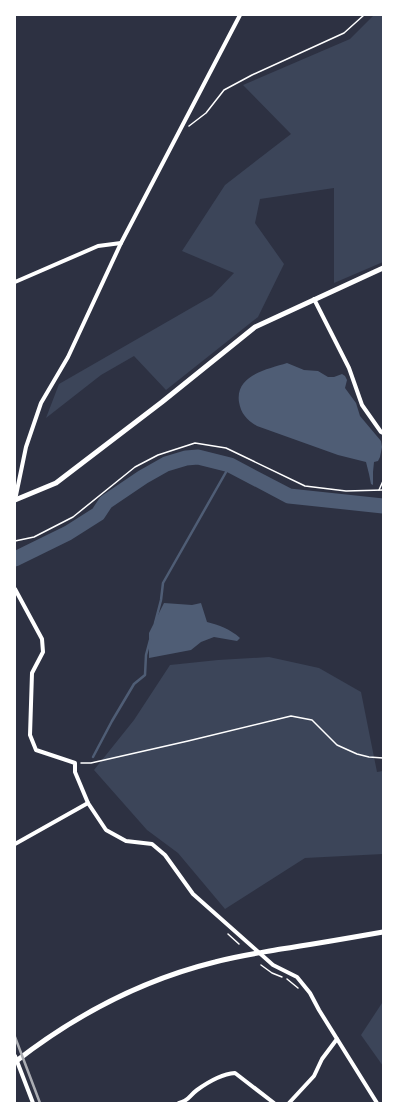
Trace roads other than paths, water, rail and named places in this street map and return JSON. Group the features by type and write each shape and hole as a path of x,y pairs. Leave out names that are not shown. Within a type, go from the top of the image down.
{"street":[{"path":"15,500 26,447 41,403 68,358 121,243 240,15"},
{"path":"15,282 98,246 121,243"},
{"path":"15,500 56,483 162,402 255,327 383,268"},
{"path":"314,299 349,368 362,405 383,433"},
{"path":"15,589 42,639 43,652 32,673 30,735 36,750 75,763 75,772 88,803 106,830 126,841 152,844 165,855 193,894 273,965 297,977 310,993 377,1103"},
{"path":"15,844 88,803"},
{"path":"15,1062 36,1045 76,1019 106,1003 176,973 215,962 259,953 383,932"},
{"path":"289,1103 314,1076 322,1059 337,1039"},
{"path":"15,1056 33,1103"},
{"path":"179,1103 185,1102 197,1090 226,1074 235,1073 274,1103"}],"waterway":[{"path":"15,559 68,533 98,514 106,502 143,477 166,464 186,458 198,457 230,465 289,496 383,506"},
{"path":"155,623 161,600 163,583 230,465"},
{"path":"93,757 134,684 145,675 146,655 150,640"}],"railway":[{"path":"15,1037 40,1103"}]}
